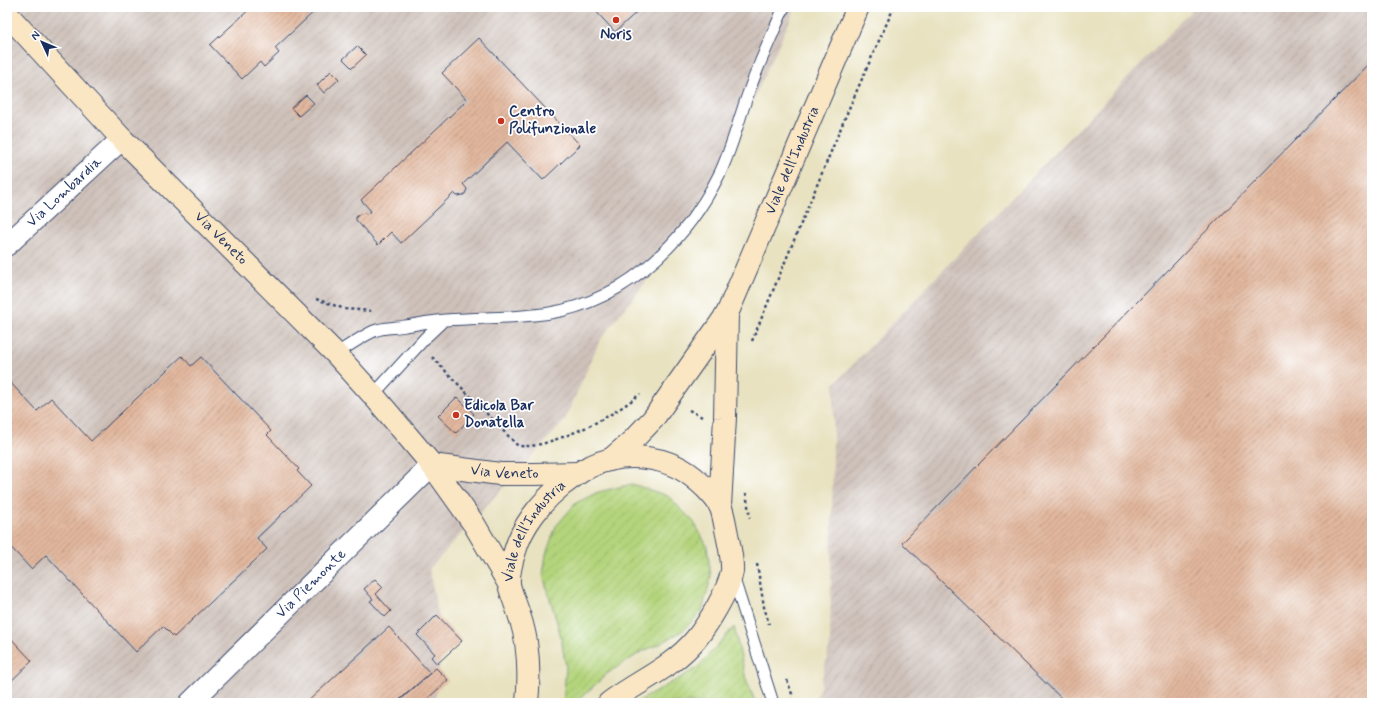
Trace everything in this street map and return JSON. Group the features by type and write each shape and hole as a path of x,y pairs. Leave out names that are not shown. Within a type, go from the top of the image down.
{"main road":[{"name":"Viale dell'Industria","path":"610,460 653,419 727,314 858,7"},
{"name":"Via Veneto","path":"7,14 122,139 336,354 373,395 432,465 474,524 509,584"},
{"name":"Viale dell'Industria","path":"609,703 662,669 681,654 695,640 711,618 732,570 728,538 720,506 725,418 727,314"},
{"name":"Viale dell'Industria","path":"526,703 528,676 526,643 519,613 509,584 515,550 528,524 548,498 578,473 590,466 610,460 647,458 673,464 695,478 704,486 720,506"},
{"name":"Via Veneto","path":"432,465 500,474 578,473"}],"street":[{"name":"Via Lombardia","path":"7,245 122,139"},
{"name":"Via Piemonte","path":"190,703 432,465"}],"lane":[{"path":"336,354 375,331 444,320 534,315 568,309 597,299 618,288 646,268 680,235 711,191 727,156 748,93 784,7"},
{"path":"373,395 419,344 444,320"},
{"name":"Viale dell'Industria","path":"732,570 773,703"}],"path":[{"path":"751,345 752,338 850,106 894,7"},
{"path":"311,297 345,309 375,311"},
{"path":"419,344 518,446 530,447 585,429 621,409 651,386 667,400 707,420 725,418"},
{"path":"745,489 750,521"},
{"path":"757,560 764,607 771,629"},
{"path":"787,680 792,694 790,703"}],"shaded area":[{"path":"7,7 796,7 754,98 688,228 600,340 565,420 429,569 443,637 435,703 7,703"},
{"path":"1195,7 1372,7 1372,703 814,703 819,691 830,644 834,384"}],"green space":[{"path":"632,484 668,496 694,522 707,546 711,577 702,611 684,630 660,644 643,651 608,673 575,703 563,703 566,667 560,633 543,575 546,554 556,526 576,503 598,492"},
{"path":"734,627 746,679 756,703 636,703 697,668"}],"building":[{"path":"252,7 319,7 275,48 279,53 264,67 260,62 242,79 210,45"},
{"name":"Noris","path":"592,7 642,7 615,32"},
{"name":"Centro Polifunzionale","path":"479,38 580,145 543,180 507,142 463,184 467,189 465,194 457,196 454,193 401,243 391,232 378,245 356,220 356,217 360,214 367,214 371,211 361,200 467,100 442,73"},
{"path":"357,46 366,55 352,68 343,59"},
{"path":"1372,61 1372,703 1066,703 902,543"},
{"path":"331,71 339,79 324,93 317,85"},
{"path":"306,95 314,103 299,116 291,108"},
{"path":"182,356 191,366 201,357 271,431 267,435 299,469 297,471 311,486 257,538 267,549 174,637 163,626 136,652 46,555 31,569 7,543 7,379 37,411 51,398 91,441"},
{"name":"Edicola Bar Donatella","path":"457,397 474,414 456,433 438,416"},
{"path":"375,579 383,587 376,594 391,611 385,617 370,601 373,599 364,589"},
{"path":"437,615 462,641 437,664 431,657 435,654 417,635"},
{"path":"389,627 430,673 396,703 306,703"},
{"path":"7,634 32,661 7,685"},
{"path":"436,668 448,680 423,703 397,703"}],"place":[{"name":"Noris","path":"616,20"},
{"name":"Centro Polifunzionale","path":"501,121"},
{"name":"Edicola Bar Donatella","path":"456,415"}]}
